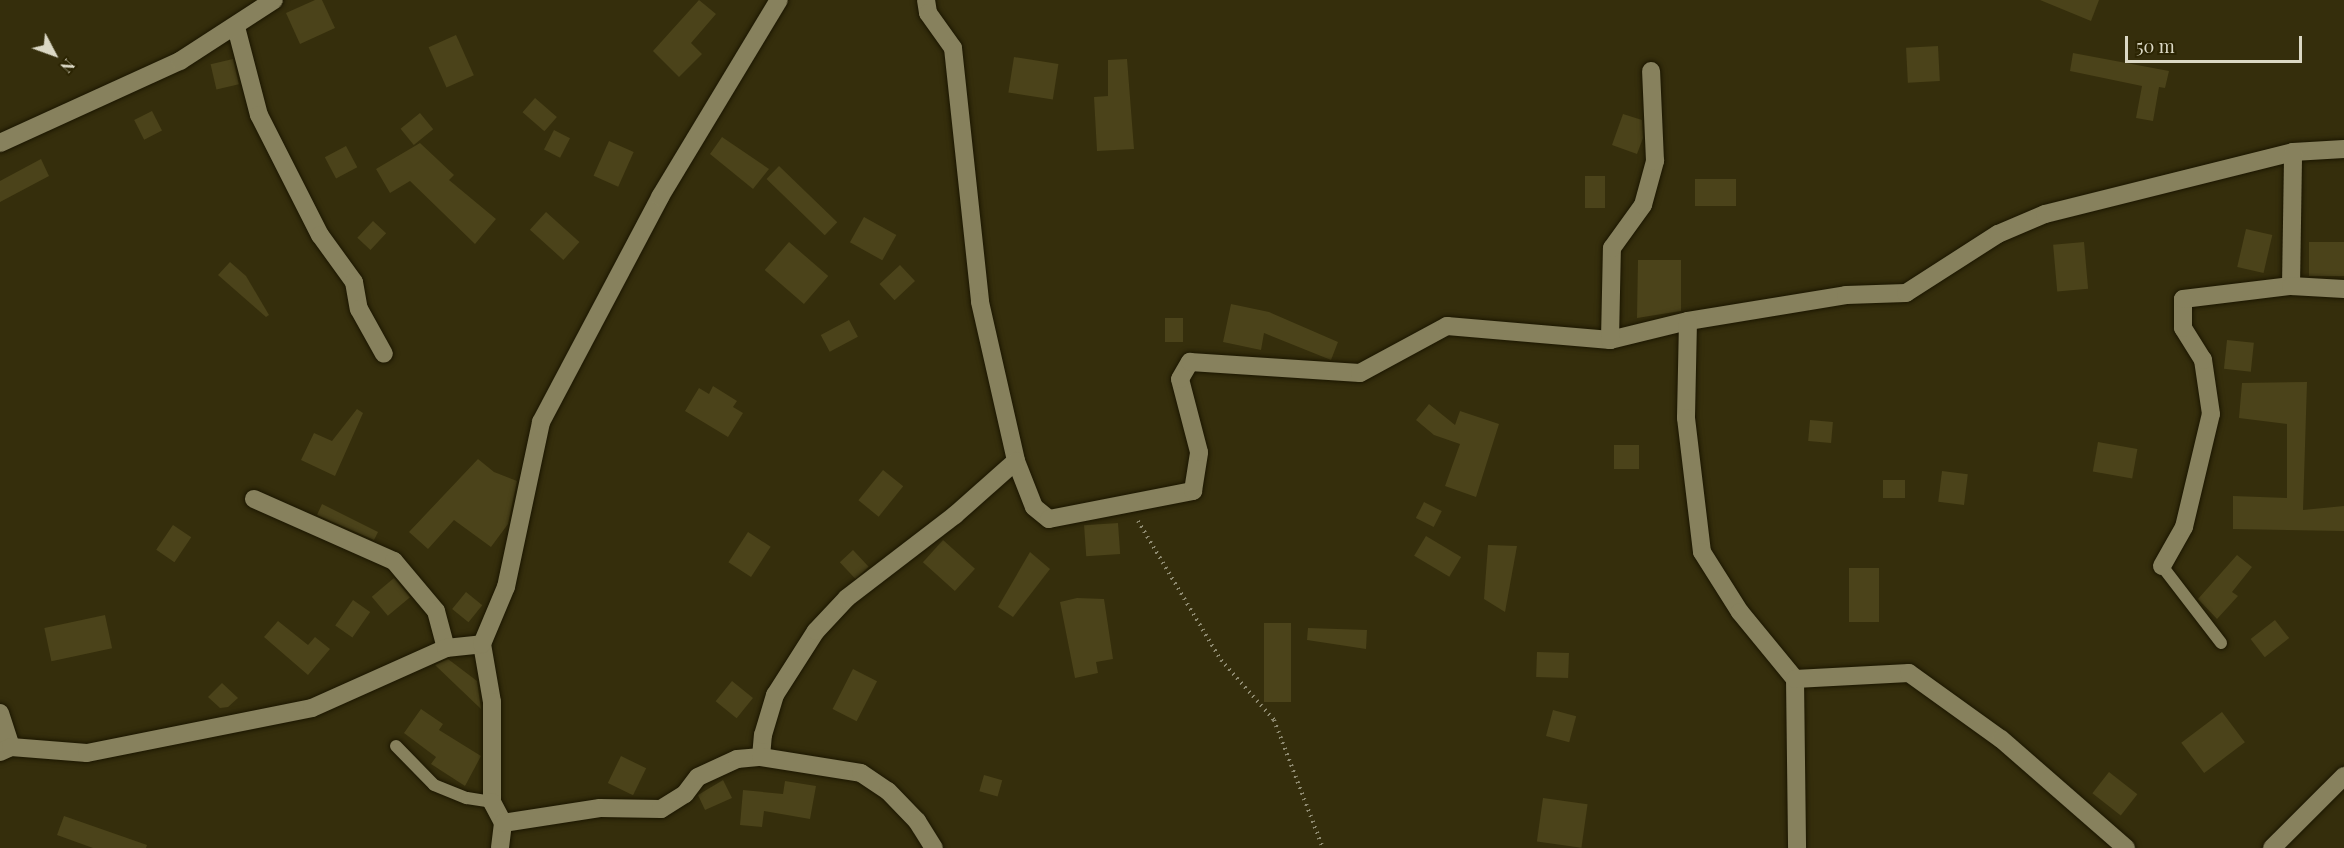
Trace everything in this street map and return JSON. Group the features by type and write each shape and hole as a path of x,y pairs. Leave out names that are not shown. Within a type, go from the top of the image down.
{"street":[{"path":"0,143 180,61 236,27 274,0"},
{"path":"501,848 503,823 492,802 492,702 482,644 506,587 541,422 660,197 779,0"},
{"path":"926,0 928,13 953,48 980,302 1016,461 1034,507 1049,519 1193,491 1199,452 1180,380 1190,362 1360,373 1447,326 1611,340 1688,321 1846,295 1906,293 1998,234 2045,214 2293,152 2344,149"},
{"path":"236,27 259,115 320,235 354,282 359,309 384,354"},
{"path":"1611,340 1612,248 1643,205 1654,161 1651,71"},
{"path":"2291,286 2293,152"},
{"path":"2162,566 2184,527 2211,414 2203,360 2183,328 2183,299 2291,286 2344,289"},
{"path":"1688,321 1686,418 1702,552 1740,612 1795,679 1797,848"},
{"path":"761,757 763,735 775,695 816,631 847,598 955,515 1016,461"},
{"path":"254,499 394,561 436,611 446,648"},
{"path":"0,713 5,749 87,753 312,708 446,648 482,644"},
{"path":"1795,679 1909,673 2001,739 2126,848"},
{"path":"503,823 600,808 661,809 685,794 698,777 737,759 761,757 861,773 888,791 917,821 934,848"},
{"path":"2278,845 2344,776"}],"lane":[{"path":"2162,566 2221,644"},
{"path":"396,746 434,785 467,798 492,802"}],"path":[{"path":"1126,503 1221,660 1274,720 1323,848"}],"building":[{"path":"315,0 322,0 335,28 300,44 286,13"},
{"path":"699,0 716,14 691,43 702,54 679,77 653,51"},
{"path":"2040,0 2099,0 2091,21"},
{"path":"456,35 474,75 446,87 429,47"},
{"path":"1938,46 1940,81 1908,83 1906,48"},
{"path":"2073,53 2169,71 2165,88 2159,87 2153,121 2136,118 2142,86 2070,71"},
{"path":"1014,57 1058,64 1053,100 1008,93"},
{"path":"233,59 239,84 216,90 211,64"},
{"path":"1127,59 1134,149 1097,151 1094,97 1108,96 1108,60"},
{"path":"535,98 557,117 544,131 523,112"},
{"path":"152,111 162,131 144,140 134,120"},
{"path":"420,113 433,129 414,145 401,129"},
{"path":"1623,114 1642,120 1643,138 1637,154 1612,145"},
{"path":"554,130 570,138 560,158 544,150"},
{"path":"722,137 769,169 753,189 710,154"},
{"path":"609,141 634,152 618,187 594,176"},
{"path":"420,143 454,175 449,180 496,219 475,244 410,181 390,193 376,169"},
{"path":"346,146 357,167 336,178 325,157"},
{"path":"41,159 49,176 0,202 0,181"},
{"path":"779,166 837,222 825,235 766,179"},
{"path":"1585,176 1605,176 1605,208 1585,208"},
{"path":"1695,179 1736,179 1736,206 1695,206"},
{"path":"546,212 579,242 563,260 530,230"},
{"path":"864,217 896,235 882,260 850,242"},
{"path":"373,221 386,233 370,250 357,238"},
{"path":"2246,229 2272,235 2264,273 2237,267"},
{"path":"789,242 828,276 804,304 765,270"},
{"path":"2084,242 2088,289 2057,292 2053,245"},
{"path":"2309,242 2344,242 2344,276 2309,276"},
{"path":"1638,260 1681,260 1681,311 1637,318"},
{"path":"230,262 246,276 269,315 266,317 218,275"},
{"path":"900,265 915,281 895,300 880,284"},
{"path":"1231,304 1269,312 1338,342 1331,360 1264,333 1261,350 1223,342"},
{"path":"1165,318 1183,318 1183,342 1165,342"},
{"path":"849,320 858,337 830,352 821,335"},
{"path":"2227,340 2254,343 2251,372 2224,369"},
{"path":"2307,382 2303,510 2344,506 2344,531 2233,529 2233,496 2287,498 2287,424 2239,418 2242,383"},
{"path":"713,386 737,401 733,407 743,413 728,437 685,411 699,388 709,394"},
{"path":"1429,404 1455,425 1460,411 1499,424 1476,497 1445,486 1460,444 1434,435 1416,420"},
{"path":"357,409 363,413 335,476 301,460 314,433 332,441"},
{"path":"1810,420 1833,422 1831,443 1808,441"},
{"path":"2098,442 2137,449 2132,478 2093,472"},
{"path":"1614,445 1639,445 1639,469 1614,469"},
{"path":"478,459 494,472 517,481 508,524 491,547 454,520 428,549 409,532"},
{"path":"883,470 903,486 879,517 858,500"},
{"path":"1942,471 1968,474 1964,505 1938,502"},
{"path":"1883,480 1905,480 1905,498 1883,498"},
{"path":"1424,502 1442,511 1434,527 1416,518"},
{"path":"322,504 378,532 374,540 317,515"},
{"path":"1118,523 1120,554 1086,556 1084,525"},
{"path":"173,525 191,537 174,562 156,550"},
{"path":"748,532 771,547 751,577 728,562"},
{"path":"1426,536 1461,557 1449,577 1414,556"},
{"path":"943,540 975,569 955,591 923,562"},
{"path":"1488,545 1517,546 1505,612 1484,599"},
{"path":"853,550 869,567 856,579 840,562"},
{"path":"1030,552 1050,569 1013,617 998,607"},
{"path":"2237,555 2252,567 2232,592 2238,596 2217,619 2198,599"},
{"path":"1849,568 1879,568 1879,622 1849,622"},
{"path":"394,578 410,597 388,616 372,597"},
{"path":"466,592 482,605 468,622 452,609"},
{"path":"1077,598 1104,599 1113,659 1096,662 1098,673 1075,678 1060,602"},
{"path":"353,600 370,612 352,637 335,625"},
{"path":"105,615 112,648 51,661 44,628"},
{"path":"2275,620 2289,638 2265,657 2251,639"},
{"path":"278,621 308,645 315,637 330,649 308,675 264,637"},
{"path":"1264,623 1291,623 1291,702 1264,702"},
{"path":"1308,628 1367,630 1366,649 1307,640"},
{"path":"1537,652 1569,653 1568,678 1536,677"},
{"path":"448,659 477,681 481,709 435,665"},
{"path":"853,669 877,681 857,721 833,709"},
{"path":"732,681 753,698 737,718 716,701"},
{"path":"222,683 238,698 228,707 220,708 208,697"},
{"path":"421,709 443,724 439,730 481,756 465,786 431,764 436,757 404,733"},
{"path":"1553,710 1576,716 1569,742 1546,736"},
{"path":"2222,712 2245,742 2204,773 2181,743"},
{"path":"621,756 646,768 633,795 608,783"},
{"path":"2109,772 2137,794 2121,815 2092,793"},
{"path":"984,775 1002,780 998,797 979,791"},
{"path":"723,780 732,798 705,810 698,795"},
{"path":"785,781 816,786 810,819 764,811 762,827 740,825 743,790 783,794"},
{"path":"1543,798 1588,804 1581,848 1537,842"},
{"path":"64,816 147,845 146,848 93,848 57,835"}]}
